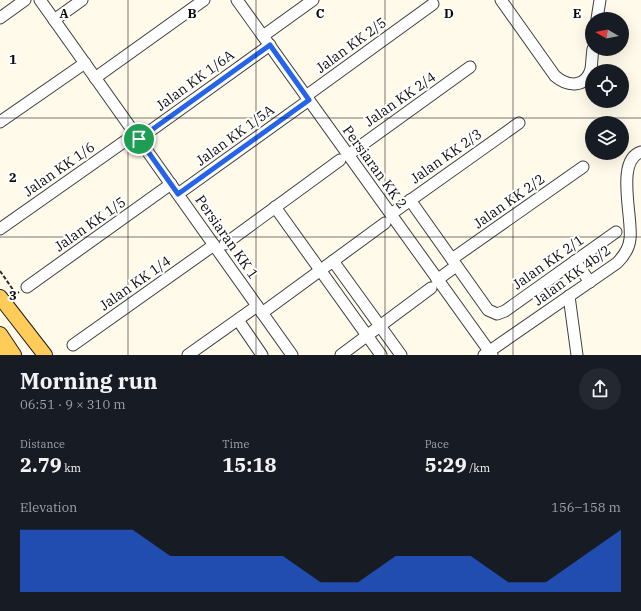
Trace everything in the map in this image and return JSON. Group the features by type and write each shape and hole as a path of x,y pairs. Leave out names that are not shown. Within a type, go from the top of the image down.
{"main road":[{"path":"0,297 44,355"},
{"path":"0,302 36,355"},
{"path":"0,334 14,355"}],"street":[{"path":"0,18 25,0"},
{"name":"Persiaran KK 1","path":"40,0 178,194 220,245 260,309 292,355"},
{"path":"54,20 82,0"},
{"path":"95,78 204,0"},
{"name":"Persiaran KK 2","path":"238,0 307,98 344,157 434,284 488,354"},
{"name":"Jalan KK 1/6A","path":"137,137 267,41 313,0"},
{"path":"598,12 600,0"},
{"path":"505,3 555,76 561,81 569,84 577,84 583,81 588,76 591,69 592,56"},
{"name":"Jalan KK 2/5","path":"307,98 432,4"},
{"path":"0,122 85,63"},
{"name":"Jalan KK 2/4","path":"275,207 470,67"},
{"name":"Jalan KK 1/5A","path":"178,194 307,98"},
{"name":"Jalan KK 2/3","path":"188,355 238,320 260,309 320,271 388,219 410,200 519,123"},
{"name":"Jalan KK 1/6","path":"0,229 137,137"},
{"name":"Jalan KK 4b/2","path":"488,354 623,258 627,250 630,232 626,178 627,169 631,159 638,152 641,152"},
{"name":"Jalan KK 2/2","path":"341,355 434,284 454,263 583,166"},
{"name":"Jalan KK 1/5","path":"27,287 171,184"},
{"path":"410,200 454,263"},
{"path":"275,207 381,355"},
{"name":"Jalan KK 1/4","path":"73,345 275,207"},
{"name":"Jalan KK 2/1","path":"454,263 488,310 497,314 505,311 616,232"},
{"path":"333,261 401,355"},
{"path":"575,261 590,282"},
{"path":"569,296 578,355"},
{"path":"238,320 262,355"}],"path":[{"path":"0,271 16,294 27,287"}],"route":[{"path":"270,45 309,100 178,194 139,139 270,45"}]}
